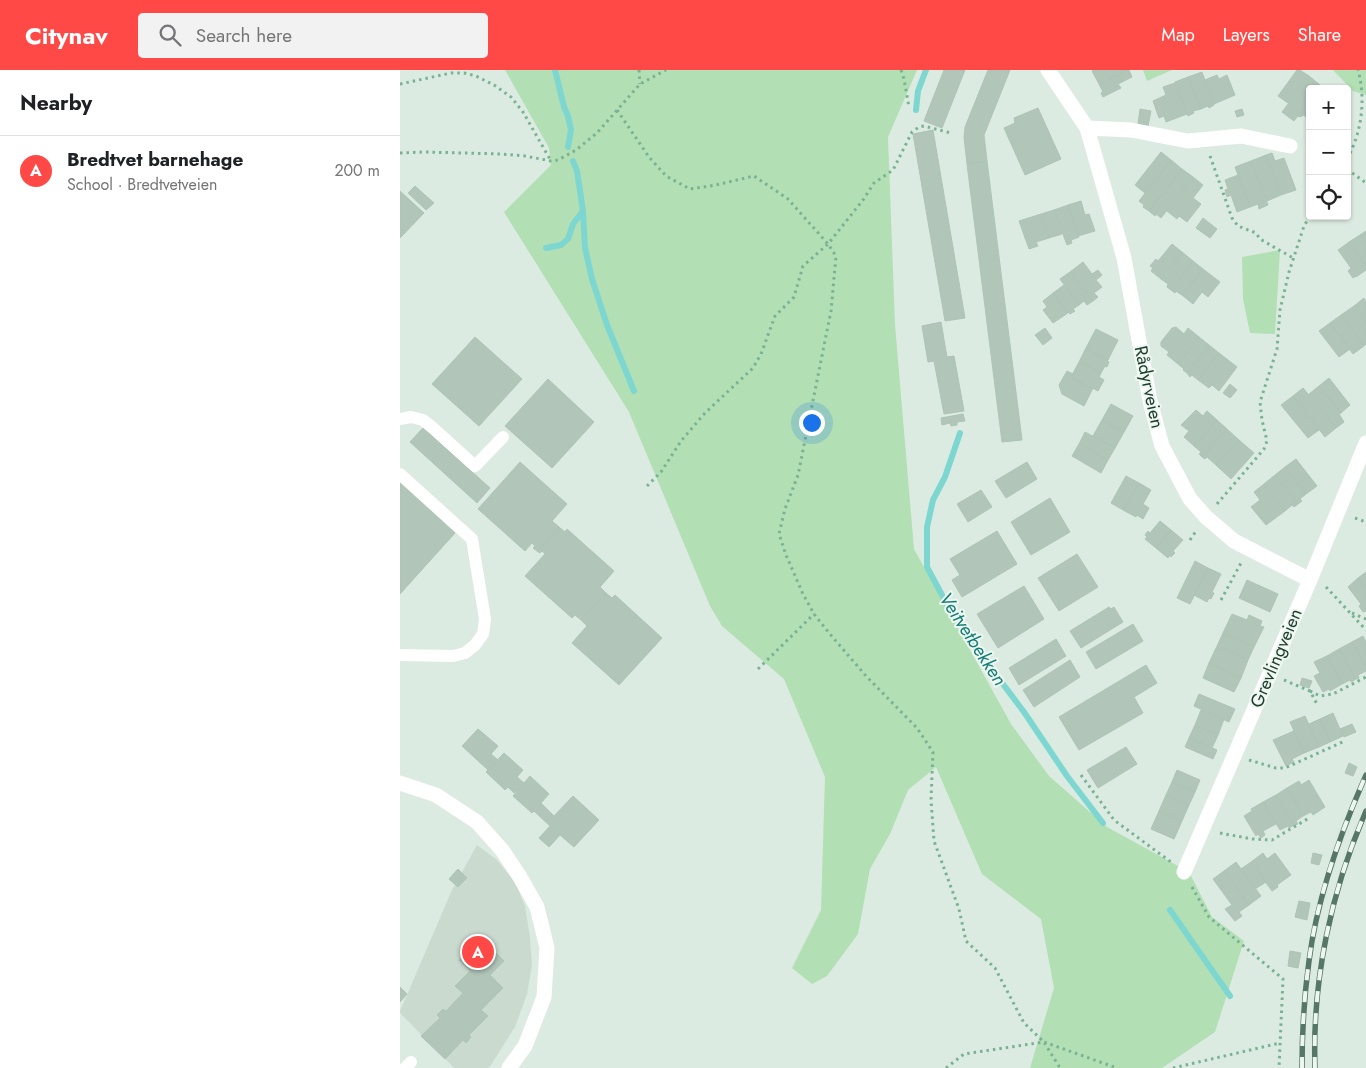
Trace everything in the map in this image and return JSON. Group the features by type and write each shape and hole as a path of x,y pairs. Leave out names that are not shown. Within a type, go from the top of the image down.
{"street":[{"name":"Rådyrveien","path":"1048,70 1087,128 1124,258 1150,400 1162,446 1190,499 1206,517 1234,540 1312,577"},
{"path":"1087,128 1131,130 1188,141 1241,136 1290,146"},
{"name":"Grevlingveien","path":"1184,872 1312,577 1366,443"},
{"path":"400,784 436,795 477,822 502,850 520,876 537,907 547,948 544,997 525,1046 509,1068"}],"lane":[{"path":"400,419 412,417 423,420 475,466 502,436"},
{"path":"400,474 472,539 484,619 483,634 475,645 465,653 453,656 400,655"}],"path":[{"path":"476,76 479,70"},
{"path":"639,70 640,84"},
{"path":"400,153 502,154 551,161 558,160 597,133 640,84 666,70"},
{"path":"901,70 909,107"},
{"path":"1351,152 1361,124 1364,92 1358,70"},
{"path":"400,84 451,73 464,73 476,76 494,85 511,97 523,112 551,161"},
{"path":"617,110 649,157 666,176 690,189 754,176 788,199 828,244 836,256 831,311 798,475 785,509 779,534 802,594 814,614 866,676 917,728 933,752 931,800 934,841 959,909 966,941 995,968 1024,1023 1044,1042 1060,1068"},
{"path":"647,486 705,413 752,368 761,354 776,316 794,297 803,266 828,244 863,200 874,182 893,170 912,132 924,126 951,133"},
{"path":"1204,139 1232,218 1238,226 1256,233 1260,238 1294,258"},
{"path":"1351,172 1366,183"},
{"path":"1190,540 1206,517 1264,448 1267,441 1260,402 1277,349 1280,310 1294,258 1308,220"},
{"path":"1222,600 1249,548"},
{"path":"1312,577 1350,612 1366,630"},
{"path":"1350,612 1366,618"},
{"path":"758,669 814,614"},
{"path":"1270,674 1320,696 1333,694 1366,677"},
{"path":"1310,691 1318,706"},
{"path":"1234,755 1276,768 1285,768 1345,741"},
{"path":"1081,775 1114,820 1184,872 1209,917 1282,979 1280,1068"},
{"path":"1202,830 1252,839 1272,840 1309,818"},
{"path":"946,1068 964,1054 1044,1042 1117,1068"},
{"path":"1173,1068 1280,1043"}],"shaded area":[{"path":"477,845 497,860 515,882 525,906 532,965 527,994 515,1027 491,1065 488,1068 454,1068 400,1011 452,890"}],"green space":[{"path":"505,70 917,70 888,137 895,325 914,549 1011,724 1049,776 1107,827 1189,872 1212,917 1244,941 1215,1032 1162,1068 1030,1068 1054,988 1041,919 982,874 936,767 908,790 890,834 870,869 858,934 827,976 812,984 792,968 821,910 825,777 784,679 722,626 710,606 629,412 504,212 551,165 549,148"},
{"path":"1143,70 1172,70 1147,81"},
{"path":"1333,70 1366,70 1366,95 1353,91 1351,85 1347,85"},
{"path":"1280,250 1275,334 1250,333 1243,299 1242,257"}],"building":[{"path":"944,70 965,70 942,128 924,121"},
{"path":"988,70 1010,70 984,135 987,161 967,164 964,137 965,127"},
{"path":"1093,70 1126,70 1099,84"},
{"path":"1129,70 1132,77 1118,84 1121,88 1103,97 1099,84"},
{"path":"1297,70 1309,76 1288,103 1278,96"},
{"path":"1202,72 1214,105 1201,109 1188,77"},
{"path":"1217,75 1219,79 1227,75 1235,95 1214,104 1205,80"},
{"path":"1309,76 1320,85 1306,85 1306,104 1294,121 1282,112"},
{"path":"1188,77 1201,109 1193,111 1194,113 1188,116 1175,82"},
{"path":"1175,83 1187,114 1166,122 1164,116 1159,118 1153,101 1166,95 1163,87"},
{"path":"1306,105 1306,117 1298,116"},
{"path":"1038,108 1061,159 1025,175 1004,128 1015,123 1014,118"},
{"path":"1140,109 1151,111 1148,126 1138,124"},
{"path":"1242,109 1244,115 1237,117 1235,111"},
{"path":"933,130 965,318 945,321 913,134"},
{"path":"1161,152 1171,160 1145,193 1135,185"},
{"path":"1272,153 1275,161 1284,158 1296,190 1281,195 1266,155"},
{"path":"1266,155 1281,195 1267,201 1251,161"},
{"path":"1171,160 1182,169 1149,211 1139,201"},
{"path":"987,161 1022,440 1002,442 967,164"},
{"path":"1251,161 1268,205 1259,209 1258,204 1250,207 1235,167"},
{"path":"1182,169 1193,177 1161,218 1156,214 1155,216 1149,211"},
{"path":"1238,175 1250,207 1237,212 1231,195 1227,197 1225,190 1228,189 1225,180"},
{"path":"1193,177 1203,185 1193,198 1201,204 1187,222 1179,216 1177,219 1167,211"},
{"path":"415,186 434,203 426,210 408,193"},
{"path":"400,191 424,213 400,238"},
{"path":"1081,201 1085,215 1089,214 1095,231 1078,236 1068,205"},
{"path":"1068,205 1079,237 1071,240 1072,243 1067,245 1054,210"},
{"path":"1054,210 1062,234 1049,238 1041,214"},
{"path":"1041,214 1049,238 1036,242 1038,246 1029,249 1019,221"},
{"path":"1203,218 1217,229 1210,238 1196,228"},
{"path":"1366,231 1366,243 1360,235"},
{"path":"1360,235 1366,243 1366,266 1349,242"},
{"path":"1349,242 1366,266 1366,270 1353,278 1348,271 1351,268 1338,250"},
{"path":"1172,244 1182,252 1161,279 1151,271 1153,268 1150,266 1156,259 1158,261"},
{"path":"1182,252 1193,261 1171,290 1167,287 1168,284 1161,279"},
{"path":"1193,261 1203,269 1182,295 1176,291 1175,293 1171,290"},
{"path":"1083,262 1092,274 1098,270 1102,275 1096,280 1102,287 1094,293 1098,297 1093,301 1070,272"},
{"path":"1203,269 1220,282 1208,297 1202,292 1193,304 1182,295"},
{"path":"1070,272 1093,301 1087,305 1084,301 1079,305 1060,279"},
{"path":"1064,285 1079,305 1070,314 1053,293"},
{"path":"1053,293 1068,313 1053,323 1043,310 1047,307 1043,301"},
{"path":"1364,298 1366,302 1366,323 1354,306"},
{"path":"1354,306 1366,323 1366,344 1364,346 1341,315"},
{"path":"1341,315 1364,346 1353,354 1330,323"},
{"path":"941,322 947,357 954,356 964,411 944,414 934,361 928,362 922,326"},
{"path":"1330,323 1350,349 1339,357 1319,331"},
{"path":"1176,327 1184,334 1188,328 1199,337 1178,364 1167,355 1169,352 1161,346 1161,342 1172,328"},
{"path":"1045,328 1052,338 1043,345 1035,335"},
{"path":"1096,329 1118,340 1108,360 1086,348"},
{"path":"475,337 522,379 479,426 432,384"},
{"path":"1199,337 1209,345 1187,373 1178,364"},
{"path":"1209,345 1219,353 1198,380 1192,375 1190,377 1187,373"},
{"path":"1086,348 1108,360 1107,367 1105,366 1101,373 1079,362"},
{"path":"1219,353 1237,367 1219,391 1212,385 1209,388 1198,380"},
{"path":"1079,362 1101,373 1099,377 1104,380 1098,391 1071,377"},
{"path":"1067,371 1073,374 1071,377 1093,388 1084,406 1062,394 1059,385"},
{"path":"1329,378 1350,405 1341,413 1319,386"},
{"path":"548,379 594,422 552,468 505,426"},
{"path":"1230,384 1237,390 1230,398 1223,393"},
{"path":"1319,386 1341,413 1339,414 1344,422 1336,428 1309,394"},
{"path":"1303,388 1336,428 1325,437 1293,396"},
{"path":"1293,396 1319,430 1308,438 1281,405"},
{"path":"1111,404 1133,416 1124,432 1102,420"},
{"path":"1196,410 1203,416 1207,411 1217,420 1194,446 1184,437 1189,431 1181,425"},
{"path":"963,414 965,421 957,422 957,425 951,426 950,423 942,425 941,418"},
{"path":"1102,420 1124,432 1115,448 1093,436"},
{"path":"1217,420 1227,429 1202,457 1199,454 1201,452 1194,446"},
{"path":"423,428 490,488 477,503 410,442"},
{"path":"1227,429 1239,440 1216,465 1207,457 1205,459 1202,457"},
{"path":"1085,432 1115,448 1108,460 1079,444"},
{"path":"1239,440 1254,453 1231,479 1216,465"},
{"path":"1079,444 1108,460 1101,473 1072,456"},
{"path":"1296,459 1317,486 1306,494 1285,467"},
{"path":"520,462 567,504 552,521 559,527 537,551 533,548 535,546 532,543 525,551 478,509"},
{"path":"1027,462 1037,479 1006,498 995,481"},
{"path":"1285,467 1306,494 1300,499 1302,501 1298,504 1275,475"},
{"path":"1275,475 1298,504 1294,507 1292,505 1285,511 1264,484"},
{"path":"1126,476 1139,483 1123,510 1111,503"},
{"path":"400,483 455,533 400,594"},
{"path":"1139,483 1151,490 1143,504 1149,508 1143,519 1123,510"},
{"path":"1264,484 1285,511 1266,525 1251,507 1260,500 1254,492"},
{"path":"981,490 992,507 968,522 957,504"},
{"path":"1050,498 1070,532 1031,555 1011,522"},
{"path":"1160,521 1171,530 1156,548 1145,539 1147,537 1145,535 1148,531 1150,533"},
{"path":"559,527 565,532 567,529 614,571 600,587 606,593 581,620 575,615 572,618 525,576 545,554 542,551 540,553 537,551"},
{"path":"1171,530 1183,540 1173,551 1175,553 1168,558 1156,548"},
{"path":"997,531 1017,564 962,597 952,580 960,575 950,559"},
{"path":"1077,554 1098,587 1059,611 1038,578"},
{"path":"1195,561 1208,568 1190,604 1177,598"},
{"path":"1208,568 1221,574 1212,592 1214,593 1211,599 1209,598 1207,602 1194,595"},
{"path":"1366,572 1366,588 1358,578"},
{"path":"1358,578 1366,588 1366,611 1363,612 1359,606 1361,604 1348,587"},
{"path":"1247,580 1278,594 1270,612 1239,598"},
{"path":"1024,586 1044,619 998,648 977,614"},
{"path":"606,593 612,598 615,595 662,638 619,685 572,643 587,626 581,620"},
{"path":"1109,607 1111,609 1114,607 1123,622 1081,648 1070,631"},
{"path":"1232,614 1247,620 1249,615 1262,621 1260,626 1264,627 1254,647 1223,633"},
{"path":"1133,624 1143,641 1096,669 1086,652"},
{"path":"1223,633 1254,647 1248,660 1217,646"},
{"path":"1363,636 1366,642 1366,668 1352,642"},
{"path":"1056,639 1066,656 1019,685 1009,668"},
{"path":"1352,642 1366,668 1366,671 1358,675 1359,678 1356,679 1339,649"},
{"path":"1217,646 1248,660 1241,678 1209,663"},
{"path":"1339,649 1356,679 1342,684 1327,656"},
{"path":"1327,656 1342,684 1330,691 1329,689 1323,692 1314,676 1320,673 1314,662"},
{"path":"1070,660 1080,677 1034,707 1023,690"},
{"path":"1209,663 1241,678 1234,692 1203,678"},
{"path":"1146,665 1157,683 1134,697 1143,713 1079,750 1059,717"},
{"path":"1302,678 1312,681 1309,688 1300,685"},
{"path":"1199,694 1235,709 1229,722 1194,706"},
{"path":"1201,710 1224,719 1218,735 1195,725"},
{"path":"1333,713 1343,736 1330,742 1320,719"},
{"path":"1305,716 1319,747 1304,753 1290,722"},
{"path":"1320,719 1330,742 1319,747 1309,724"},
{"path":"1352,724 1356,732 1344,737 1340,729"},
{"path":"1195,725 1218,735 1212,748 1189,738"},
{"path":"478,729 498,746 491,754 498,760 488,770 462,746"},
{"path":"1294,731 1304,753 1292,759 1294,762 1286,766 1273,740"},
{"path":"1189,738 1217,750 1213,759 1185,747"},
{"path":"1126,747 1137,764 1098,788 1087,770"},
{"path":"504,753 523,770 517,777 524,783 514,793 508,787 505,790 486,772"},
{"path":"1349,763 1357,767 1353,776 1345,773"},
{"path":"1177,770 1200,780 1195,792 1172,782"},
{"path":"530,776 549,794 541,803 554,816 573,796 599,820 574,847 560,835 549,847 539,838 550,826 534,811 532,813 513,796"},
{"path":"1309,780 1325,807 1313,815 1311,812 1303,816 1287,788 1299,781 1301,785"},
{"path":"1172,782 1195,792 1189,805 1166,795"},
{"path":"1287,788 1303,816 1296,821 1298,824 1294,825 1276,795"},
{"path":"1166,795 1189,805 1182,821 1159,811"},
{"path":"1276,795 1294,825 1289,828 1288,826 1280,830 1263,802"},
{"path":"1263,802 1276,824 1263,831 1265,835 1261,838 1258,834 1256,836 1244,816"},
{"path":"1159,811 1182,821 1174,839 1151,829"},
{"path":"1263,853 1267,859 1275,853 1291,875 1272,891 1251,862"},
{"path":"1313,853 1322,855 1319,865 1311,863"},
{"path":"1236,862 1261,896 1249,905 1224,871"},
{"path":"1251,862 1266,882 1255,889 1241,869"},
{"path":"458,869 467,878 458,887 449,879"},
{"path":"1224,871 1249,905 1239,912 1242,916 1235,921 1225,909 1232,905 1213,879"},
{"path":"1299,901 1310,903 1307,920 1295,917"},
{"path":"481,938 504,961 490,975 503,988 481,1010 488,1016 469,1035 471,1037 466,1043 463,1040 445,1059 421,1036 440,1018 437,1015 443,1009 446,1011 463,993 455,986 470,971 459,960"},
{"path":"1290,951 1301,953 1298,968 1288,966"},
{"path":"400,987 407,994 400,1002"}],"waterway":[{"path":"555,70 571,130 568,147"},
{"name":"Veitvetbekken","path":"916,110 918,91 926,70"},
{"path":"546,248 561,245 568,239 573,224 583,211 577,171 573,161"},
{"path":"583,211 585,248 592,279 607,325 634,391"},
{"name":"Veitvetbekken","path":"960,433 945,477 933,500 927,527 927,567 950,610 978,651 1103,823"},
{"name":"Veitvetbekken","path":"1170,910 1230,996"}],"railway":[{"path":"1302,1068 1306,988 1318,913 1331,866 1347,820 1366,775"},
{"path":"1315,1068 1317,1002 1326,936 1343,873 1366,811"}],"place":[{"name":"Bredtvet barnehage","path":"478,952"}]}
